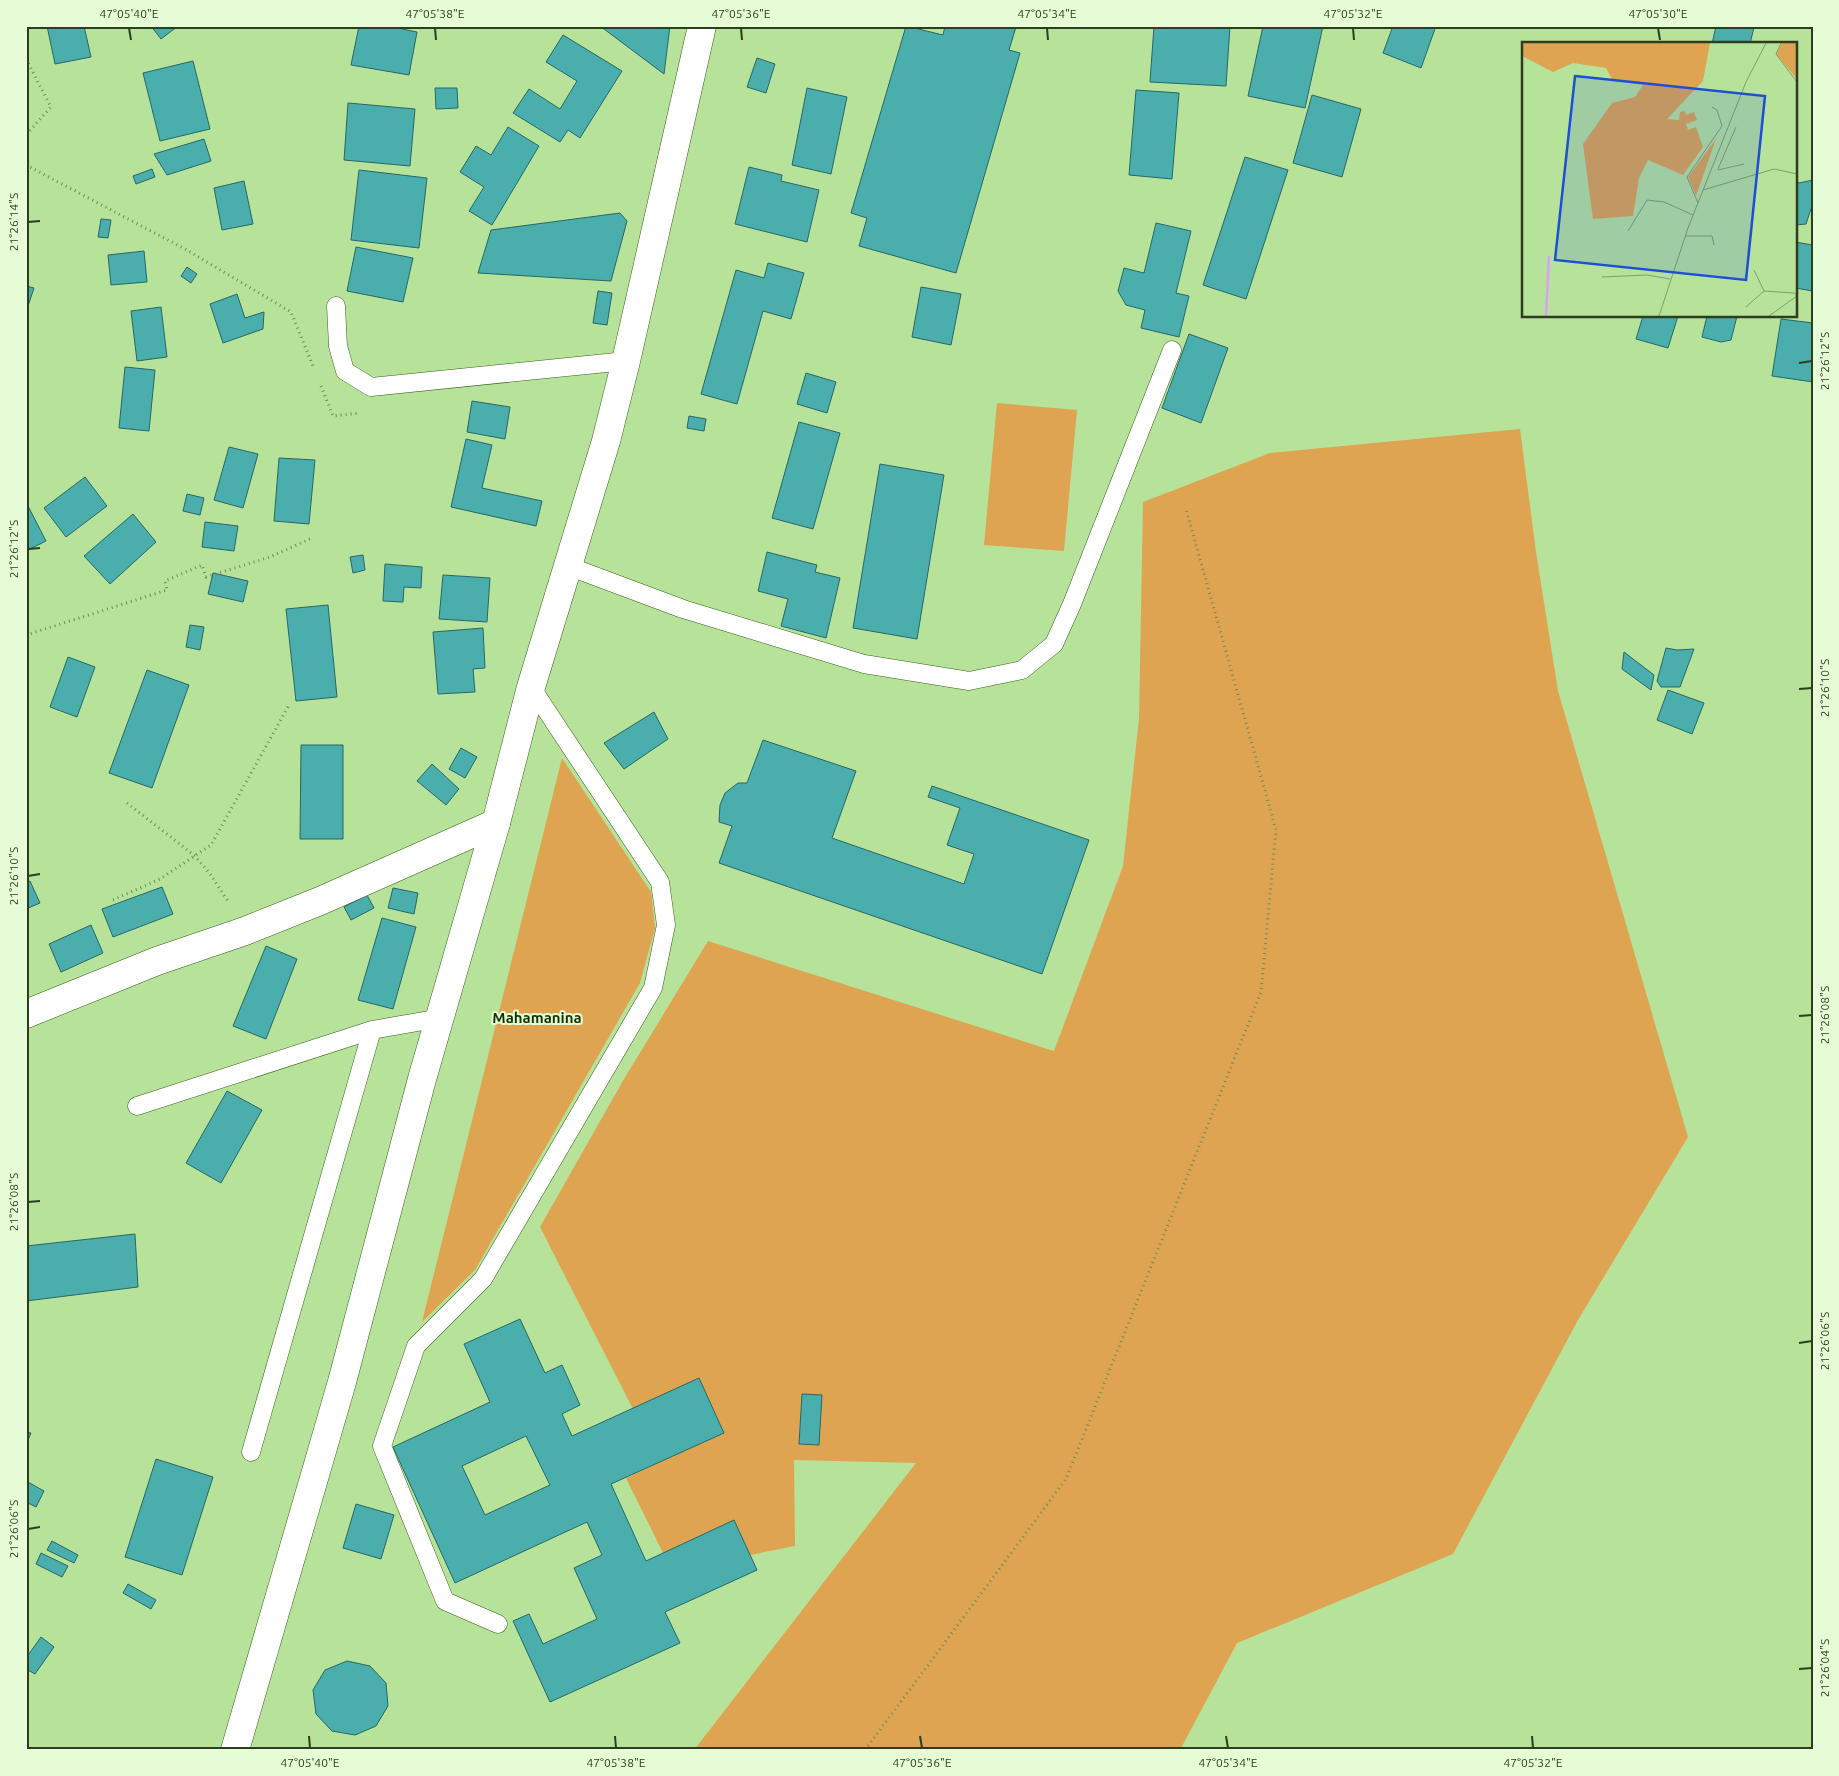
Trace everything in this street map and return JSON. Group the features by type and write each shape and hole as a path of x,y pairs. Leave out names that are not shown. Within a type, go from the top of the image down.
{"street":[{"path":"235,1750 342,1382 422,1079 496,823 531,688 606,442 702,26"},
{"path":"26,1014 157,961 245,931 320,901 496,823"}],"lane":[{"path":"336,306 338,346 345,371 371,387 626,361"},
{"path":"568,566 683,609 864,664 969,681 1022,670 1054,644 1172,350"},
{"path":"498,1624 445,1601 382,1446 416,1346 484,1279 653,988 666,925 660,882 531,688"},
{"path":"137,1106 372,1030 441,1018"},
{"path":"251,1452 372,1030"}],"path":[{"path":"26,59 51,107 26,135"},
{"path":"865,1750 1066,1479 1261,992 1276,830 1186,509"},
{"path":"26,635 167,590 165,581 202,565 206,577 270,557 312,538"},
{"path":"113,900 160,879 211,844 289,705"},
{"path":"127,803 195,856 211,874 245,931"}],"shaded area":[{"path":"997,403 1077,410 1064,551 984,545"},
{"path":"1520,429 1536,552 1558,691 1688,1137 1578,1320 1453,1554 1237,1643 1180,1750 694,1750 916,1463 794,1460 795,1546 750,1555 734,1520 663,1553 626,1478 723,1433 633,1409 540,1227 624,1079 708,941 1054,1051 1123,866 1139,719 1143,502 1270,453"},
{"path":"562,758 651,892 655,928 640,983 475,1270 422,1322"}],"building":[{"path":"47,26 84,26 91,57 55,64"},
{"path":"151,26 178,26 161,39"},
{"path":"359,26 388,26 417,32 409,75 351,65"},
{"path":"600,26 670,26 664,74"},
{"path":"906,26 943,35 945,26 1016,27 1009,50 1020,53 956,273 859,246 867,218 851,213"},
{"path":"1154,26 1230,26 1226,86 1150,82"},
{"path":"1263,26 1323,26 1305,108 1248,96"},
{"path":"1393,26 1436,26 1421,68 1383,53"},
{"path":"1716,26 1754,27 1750,42 1712,42"},
{"path":"563,35 622,71 580,138 568,130 560,142 513,113 529,89 560,109 577,81 546,62"},
{"path":"757,58 775,64 766,93 747,87"},
{"path":"193,61 210,129 160,141 143,73"},
{"path":"435,88 457,88 458,108 436,109"},
{"path":"807,88 847,97 831,174 792,165"},
{"path":"1136,90 1179,93 1172,179 1129,175"},
{"path":"1312,95 1361,109 1342,177 1293,163"},
{"path":"348,103 415,109 410,166 344,160"},
{"path":"508,127 539,146 492,225 469,211 484,187 460,172 476,146 491,155"},
{"path":"204,139 211,161 167,175 154,154"},
{"path":"1245,157 1288,170 1246,299 1203,285"},
{"path":"749,167 782,175 781,181 819,190 807,242 735,224"},
{"path":"152,169 155,177 136,184 133,176"},
{"path":"359,170 427,178 419,248 351,240"},
{"path":"1813,180 1813,203 1806,224 1796,225 1796,182 1799,183"},
{"path":"244,181 253,224 222,230 214,188"},
{"path":"620,213 627,221 611,281 478,273 491,230"},
{"path":"101,219 111,220 108,238 98,237"},
{"path":"1156,223 1191,231 1176,293 1189,296 1179,337 1141,328 1145,310 1126,305 1118,291 1124,268 1144,273"},
{"path":"1796,242 1813,245 1813,291 1796,288"},
{"path":"356,247 413,258 403,302 347,291"},
{"path":"144,251 147,282 111,285 108,255"},
{"path":"768,263 804,273 791,319 763,311 737,404 701,394 736,270 764,278"},
{"path":"187,267 197,274 191,283 181,276"},
{"path":"26,286 34,288 26,312"},
{"path":"921,287 961,294 951,345 912,337"},
{"path":"598,291 612,293 607,325 593,323"},
{"path":"237,294 245,318 264,312 263,329 223,343 210,304"},
{"path":"161,307 167,357 137,361 131,311"},
{"path":"1642,318 1677,318 1668,348 1636,339"},
{"path":"1707,318 1736,318 1731,340 1721,342 1702,337"},
{"path":"1781,319 1813,323 1813,382 1772,376"},
{"path":"1189,334 1228,348 1201,423 1162,408"},
{"path":"125,367 155,370 149,431 119,428"},
{"path":"806,373 836,382 827,413 797,404"},
{"path":"472,401 510,407 505,439 467,432"},
{"path":"689,416 706,419 704,431 687,428"},
{"path":"799,422 840,433 813,529 772,518"},
{"path":"466,439 492,445 482,488 542,501 536,526 451,507"},
{"path":"229,447 258,454 243,508 214,500"},
{"path":"279,458 315,460 309,524 274,521"},
{"path":"880,464 944,475 917,639 853,628"},
{"path":"85,477 107,506 66,537 44,508"},
{"path":"187,494 204,498 200,515 183,511"},
{"path":"28,506 46,541 26,551 26,507"},
{"path":"133,514 156,542 110,584 84,556"},
{"path":"205,522 238,526 234,551 202,547"},
{"path":"767,552 817,565 815,572 840,578 826,638 781,626 788,599 758,591"},
{"path":"363,555 365,570 353,573 350,557"},
{"path":"385,564 422,567 421,588 404,587 403,602 383,601"},
{"path":"213,573 248,581 243,602 208,594"},
{"path":"443,575 490,578 487,622 439,619"},
{"path":"328,605 337,697 296,701 286,609"},
{"path":"190,625 204,627 200,650 186,647"},
{"path":"483,628 485,668 473,669 475,692 438,694 433,632"},
{"path":"1666,648 1677,650 1694,649 1680,687 1661,687 1657,681"},
{"path":"1624,652 1654,675 1651,690 1622,669"},
{"path":"68,657 95,667 77,717 50,707"},
{"path":"147,670 189,685 152,788 109,773"},
{"path":"1668,690 1704,703 1692,734 1657,720"},
{"path":"654,712 668,739 624,769 604,743"},
{"path":"763,740 856,771 832,838 964,884 974,854 947,845 960,808 928,797 932,786 1089,840 1042,974 719,863 732,826 719,822 720,805 725,793 738,783 747,783"},
{"path":"301,745 343,745 343,839 300,839"},
{"path":"461,748 477,757 465,778 449,769"},
{"path":"432,764 459,789 446,805 417,781"},
{"path":"30,881 40,903 26,909 26,883"},
{"path":"162,887 173,914 113,937 102,909"},
{"path":"393,888 418,893 414,914 388,908"},
{"path":"367,895 374,908 351,920 344,907"},
{"path":"382,918 416,927 393,1009 358,1000"},
{"path":"91,925 103,953 61,972 49,944"},
{"path":"266,946 297,959 266,1039 233,1026"},
{"path":"227,1091 262,1110 221,1183 186,1163"},
{"path":"135,1234 138,1287 26,1301 26,1246"},
{"path":"520,1319 545,1373 562,1365 580,1405 562,1414 572,1436 699,1378 724,1433 611,1484 646,1561 734,1520 757,1570 665,1612 680,1643 550,1702 513,1621 529,1614 543,1644 597,1619 574,1568 602,1555 587,1522 455,1583 393,1447 490,1402 464,1344","holes":["526,1436 550,1485 485,1515 462,1466"]},
{"path":"802,1394 822,1395 819,1445 799,1444"},
{"path":"26,1432 31,1433 26,1445"},
{"path":"156,1459 213,1477 182,1575 125,1557"},
{"path":"26,1481 44,1491 36,1507 26,1502"},
{"path":"356,1504 394,1515 381,1559 343,1548"},
{"path":"52,1541 78,1555 74,1563 47,1550"},
{"path":"41,1553 68,1566 62,1577 36,1564"},
{"path":"128,1584 156,1600 151,1609 123,1593"},
{"path":"41,1637 54,1647 35,1674 26,1669 26,1658"},
{"path":"347,1661 370,1666 386,1683 388,1706 376,1726 355,1735 332,1731 316,1714 313,1690 325,1670"}],"district":[{"name":"Mahamanina","path":"537,1017"}]}
